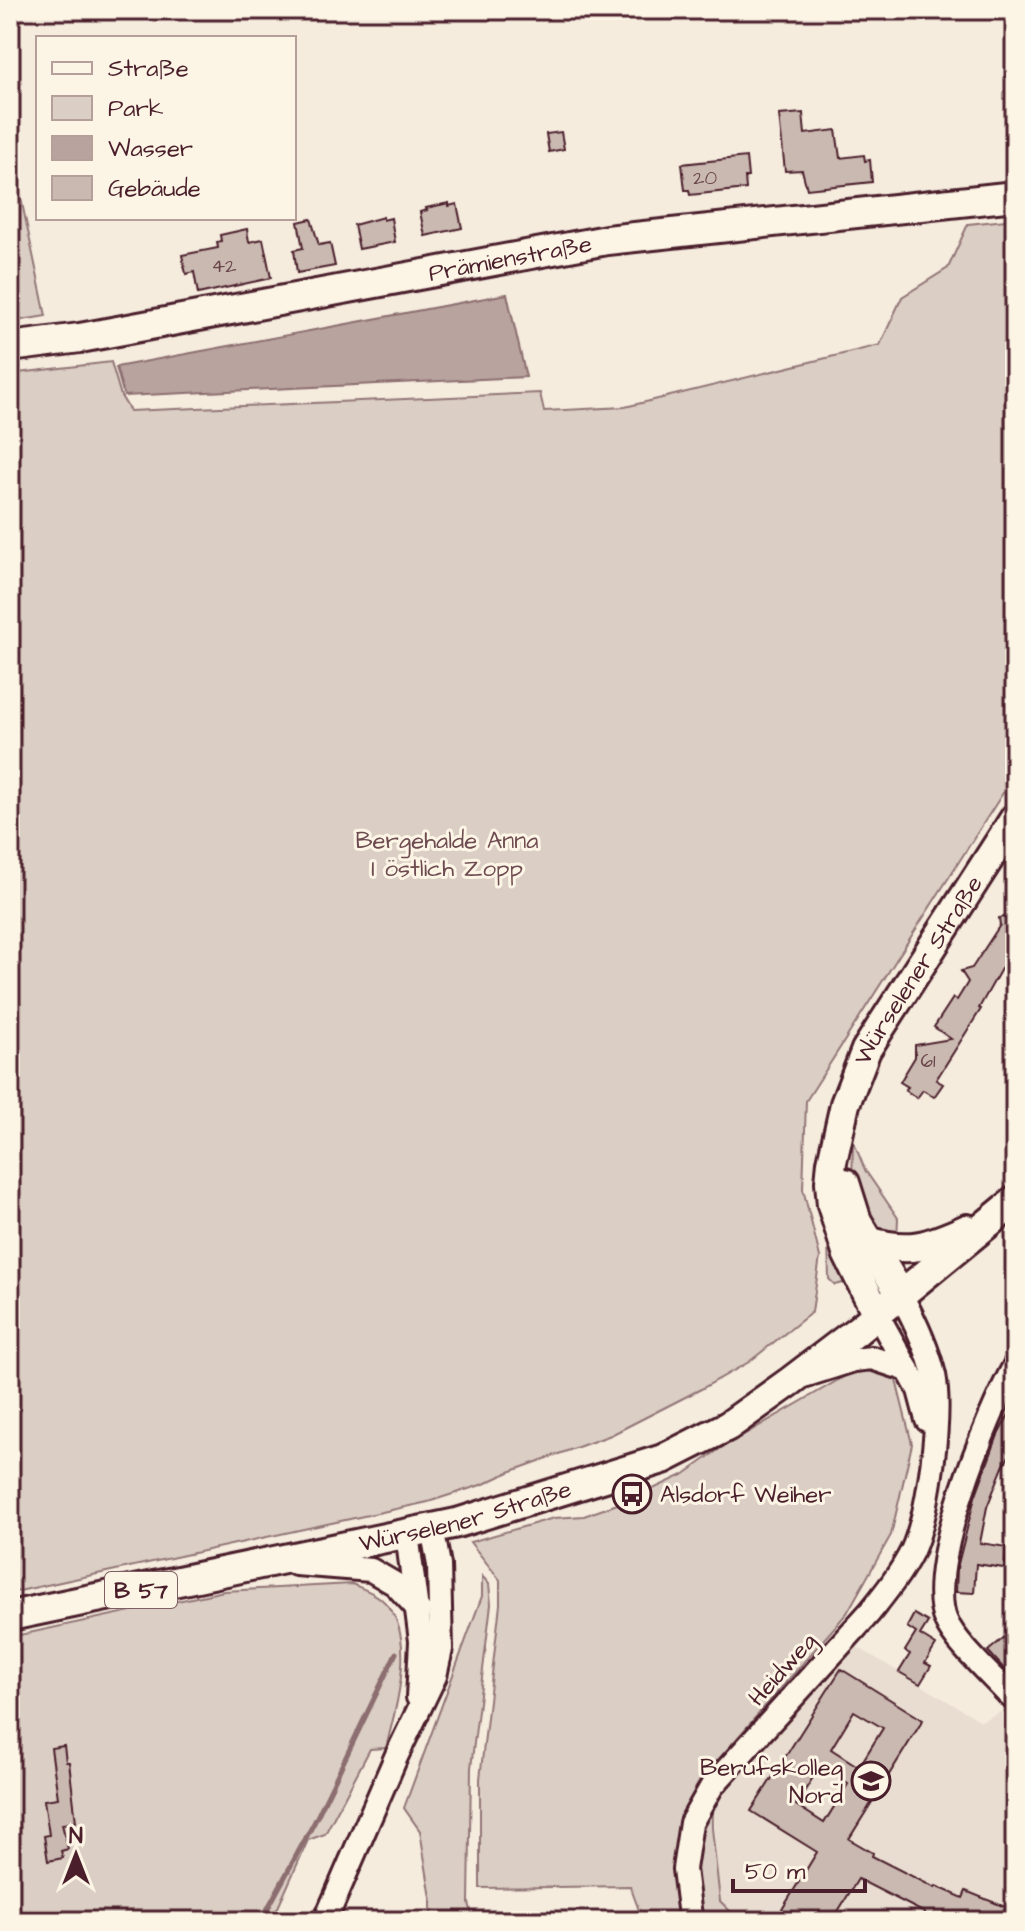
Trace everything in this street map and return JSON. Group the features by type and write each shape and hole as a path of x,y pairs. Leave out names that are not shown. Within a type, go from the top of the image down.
{"main road":[{"name":"Prämienstraße","path":"10,347 96,335 607,240 1015,196"},
{"name":"Würselener Straße","path":"877,1314 847,1253 832,1205 832,1162 854,1078 866,1050 1015,818"},
{"name":"Würselener Straße","path":"10,1616 472,1519 663,1459 728,1426 901,1295 868,1241 849,1200 840,1131"},
{"path":"868,1241 900,1249 927,1247 1006,1209"},
{"name":"B 57","path":"901,1295 1006,1209"}],"street":[{"name":"Heidweg","path":"694,1921 690,1916 684,1869 691,1823 712,1786 893,1584 913,1548 930,1482 937,1406 934,1377 918,1328 901,1295"},
{"name":"Heidweg","path":"877,1314 908,1370 925,1409 934,1452"},
{"path":"791,1381 854,1360 872,1358 908,1370"},
{"path":"1015,1365 996,1400 972,1460 942,1569 940,1600 946,1623 1010,1696 1015,1697"},
{"path":"417,1710 421,1641 420,1531"},
{"path":"325,1921 417,1710 435,1676 441,1649 439,1565 420,1531"},
{"path":"272,1562 371,1570 395,1584 419,1610"}],"shaded area":[{"name":"Berufskolleg Nord","path":"849,1642 981,1721 1007,1709 1015,1711 1015,1921 740,1921 720,1901 712,1802"}],"green space":[{"path":"10,10 21,149 11,151 46,316 10,322"},
{"name":"Bergehalde Anna I östlich Zopp","path":"1015,219 1015,774 806,1101 803,1189 820,1257 812,1312 749,1362 701,1389 611,1435 484,1484 428,1502 10,1593 10,374 111,362 121,396 130,411 540,393 544,411 625,407 880,345 902,297 948,268 968,224"},
{"path":"853,1140 865,1170 898,1218 897,1241 874,1230 852,1186"},
{"path":"828,1238 847,1282 835,1285 829,1279"},
{"path":"859,1368 896,1380 912,1444 891,1535 847,1613 711,1768 712,1828 720,1901 740,1921 643,1921 630,1886 480,1888 480,1779 500,1580 470,1542 554,1518 584,1516 634,1498 683,1475 721,1448"},
{"path":"482,1576 489,1584 491,1604 471,1768 469,1903 474,1921 431,1921 431,1898 420,1831 404,1808 482,1596"},
{"path":"352,1584 380,1598 392,1612 399,1629 402,1669 395,1711 386,1748 370,1749 325,1834 308,1840 272,1921 10,1921 10,1637 224,1591"}],"water":[{"path":"507,294 526,377 124,396 116,367"}],"building":[{"path":"803,113 805,134 836,130 840,158 864,155 865,161 870,160 872,182 807,189 802,170 785,171 779,115"},
{"path":"561,132 564,149 549,152 546,134"},
{"path":"746,157 746,189 690,195 689,190 685,190 682,164"},
{"path":"449,203 449,206 457,204 462,228 425,236 420,212"},
{"path":"383,217 383,220 391,218 395,242 359,249 354,225"},
{"path":"311,219 319,245 330,243 335,266 297,273 294,250 303,248 298,222"},
{"path":"247,229 249,242 263,239 271,278 198,294 194,272 186,274 182,255 218,248 220,235"},
{"path":"1015,915 1015,944 981,1009 936,1080 943,1084 934,1097 923,1090 917,1098 900,1082 915,1057 915,1045 951,1039 934,1027 968,982 961,971 972,968 1000,925 999,918"},
{"path":"1015,1403 1015,1445 987,1507 980,1543 1007,1547 1004,1568 976,1564 974,1593 956,1592 957,1568 975,1497 998,1435"},
{"path":"914,1614 928,1622 920,1635 936,1645 925,1663 931,1666 920,1684 899,1672 910,1654 905,1651 916,1633 907,1627"},
{"path":"1006,1636 1015,1647 1015,1681 988,1651"},
{"path":"841,1669 923,1720 849,1839 873,1853 872,1856 935,1888 963,1898 966,1891 1015,1911 1015,1921 921,1921 925,1913 858,1879 832,1921 775,1921 817,1852 751,1811","holes":["854,1711 883,1728 859,1767 831,1749","820,1766 848,1784 824,1823 796,1805"]},
{"path":"64,1746 66,1762 69,1762 76,1822 62,1824 68,1849 61,1851 63,1858 48,1861 44,1836 49,1835 44,1800 58,1798 51,1748"}],"waterway":[{"path":"261,1921 315,1821 396,1653"}],"place":[{"name":"Alsdorf Weiher","path":"632,1494"},
{"name":"Berufskolleg Nord","path":"871,1781"}]}
